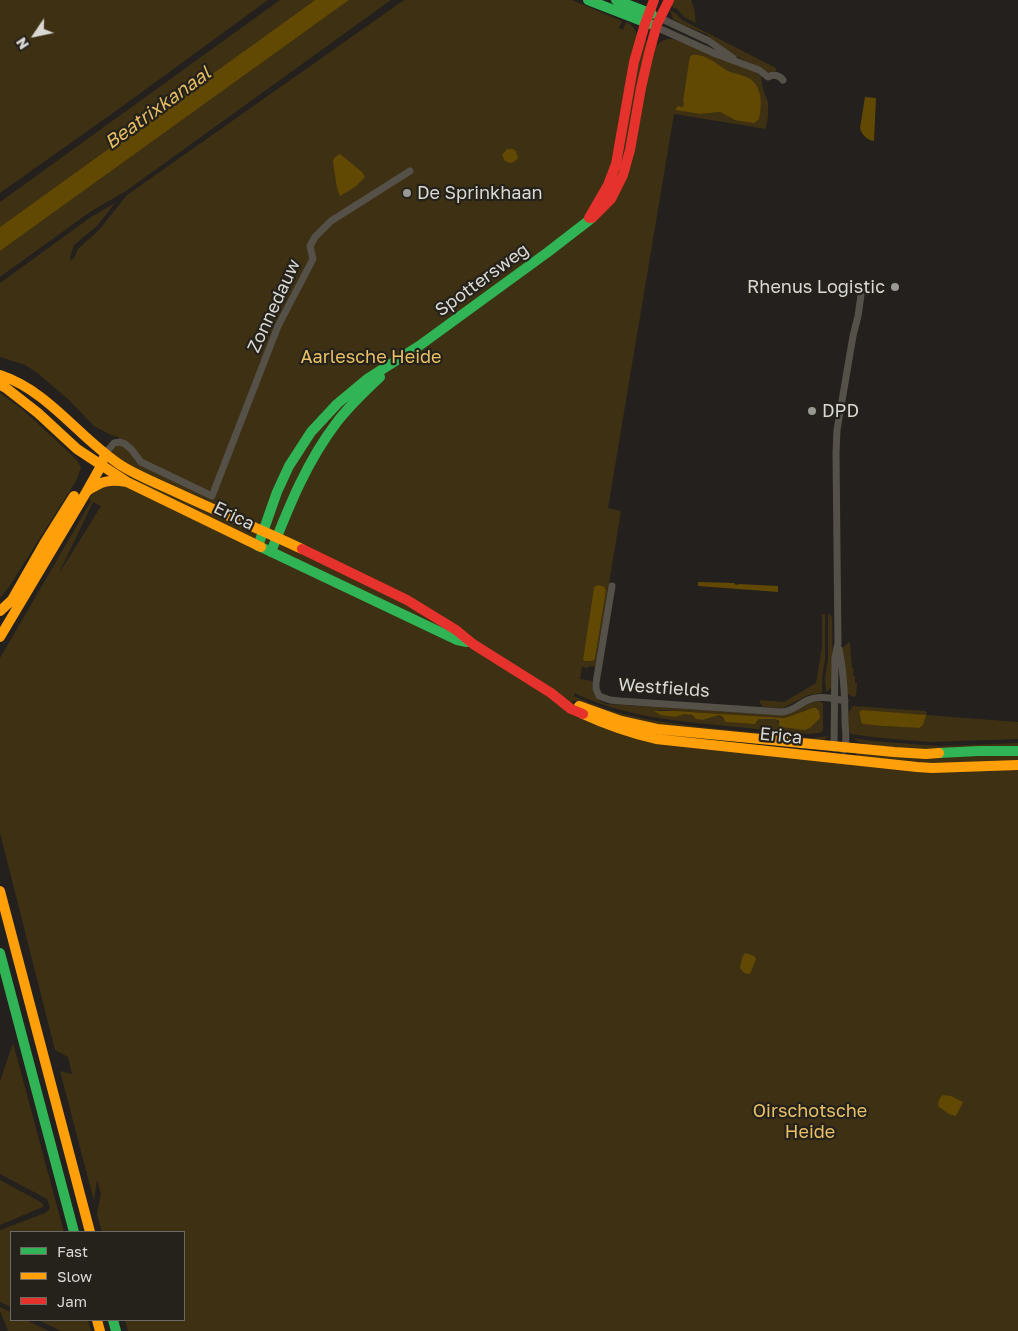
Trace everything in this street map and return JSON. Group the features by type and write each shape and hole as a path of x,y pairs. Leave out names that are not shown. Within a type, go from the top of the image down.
{"main road":[{"path":"588,0 658,22"},
{"path":"616,0 646,17"},
{"name":"Spottersweg","path":"588,221 613,172 636,52 646,17 654,0"},
{"name":"Spottersweg","path":"258,546 289,466 314,429 350,393 568,237 600,212 612,197 627,164 649,53 658,22 669,0"},
{"name":"Spottersweg","path":"271,552 300,484 321,444 359,397 393,364"},
{"name":"Erica","path":"0,375 26,386 42,397 88,440 122,466 153,482 263,530 407,600 551,693 571,709 588,717 622,730 649,737 717,746 932,768 1018,765"},
{"name":"Erica","path":"0,385 38,412 77,449 127,482 457,640 473,644"},
{"path":"0,611 12,600 44,544 105,454"},
{"path":"0,636 87,491 98,464"},
{"path":"87,491 106,480 127,482"},
{"name":"Erica","path":"551,693 591,711 636,725 657,729 833,747 926,754 1018,751"},
{"path":"0,891 90,1231"},
{"path":"0,953 74,1231"}],"street":[{"path":"658,22 710,41 737,61 759,70 768,77 774,75 783,80"},
{"name":"Zonnedauw","path":"212,496 278,326 312,259 310,246 315,237 331,221 410,171"},
{"path":"838,758 845,748 845,701 838,643 837,430 852,336 858,316 861,295"},
{"name":"Erica","path":"105,454 111,446 120,442 131,448 141,462 212,496"},
{"name":"Westfields","path":"612,586 596,683 599,696 620,701 782,712 789,711 814,698 835,698 845,701"},
{"path":"838,643 835,658 833,747 838,758"}],"green space":[{"path":"0,0 268,0 0,193"},
{"path":"280,0 315,0 0,227 0,202"},
{"path":"349,0 391,0 126,191 90,212 0,277 0,251"},
{"name":"Aarlesche Heide","path":"404,0 572,0 622,21 619,28 623,30 626,22 628,23 637,36 657,45 668,39 685,42 756,72 761,77 768,102 766,129 674,114 608,508 621,511 595,667 582,667 580,679 592,681 594,696 606,704 783,715 811,703 821,702 823,703 823,730 820,733 808,734 679,721 609,707 574,693 574,696 607,709 658,721 799,737 829,736 821,742 670,729 592,709 573,700 571,711 615,730 837,760 1018,768 1018,1331 128,1331 125,1321 185,1321 185,1231 102,1231 97,1214 101,1194 97,1180 94,1201 60,1071 72,1074 68,1057 55,1050 0,833 0,658 91,501 89,498 99,488 113,485 125,463 112,454 112,451 117,446 127,442 94,426 69,400 36,372 25,365 0,357 0,283 91,217 115,203 97,226 74,245 70,257 71,260 78,249 99,230 127,195","holes":["700,55 728,72 746,76 750,79 732,118 720,112 700,114 675,110 684,105 690,57","93,502 101,506 60,572 60,571","594,587 606,588 606,591 595,659 584,661","660,710 785,718 820,716 808,730 779,723 775,719 759,719 755,724 725,722 719,715 700,720 689,714 677,717 655,712"]},
{"path":"672,0 691,0 696,23 684,17 677,9 670,6"},
{"path":"670,10 682,20 776,68 776,71 770,73 733,55 706,34 673,19"},
{"path":"0,393 22,409 77,460 81,468 76,481 9,587 0,598"},
{"path":"822,614 825,614 825,659 822,693 808,695 783,708 763,707 760,700 784,702 816,683 822,647"},
{"path":"828,614 832,618 833,682 831,688 826,692 825,679 828,659"},
{"path":"850,642 852,668 854,669 853,676 855,676 855,683 857,683 855,697 849,695 845,689 842,648"},
{"path":"853,706 926,711 927,715 1018,722 1018,739 930,742 851,734 848,720","holes":["859,712 919,728 883,726 860,721"]},
{"path":"853,738 939,746 1018,743 1018,747 926,750 866,745"},
{"path":"857,751 942,757 1018,755 1018,761 929,766 856,757"},
{"path":"13,1043 64,1231 10,1231 10,1307 0,1302 0,1230 45,1213 50,1207 47,1199 0,1174 0,1081"},
{"path":"0,1180 39,1201 43,1204 43,1207 0,1225"},
{"path":"0,1307 10,1312 10,1321 28,1321 49,1331 8,1331"},
{"path":"40,1321 88,1321 91,1331 61,1331"}],"shaded area":[{"path":"315,0 349,0 0,251 0,227"},
{"path":"692,55 707,58 728,71 745,76 752,81 759,90 761,108 759,119 754,123 735,120 720,112 700,114 675,110 678,106 682,107 684,105 689,61"},
{"path":"865,97 876,98 874,141 865,136 860,128"},
{"path":"507,149 516,151 518,158 514,162 505,161 502,155"},
{"path":"340,154 362,172 365,177 355,187 340,196 333,162 334,158"},
{"path":"698,582 778,586 778,592 698,586"},
{"path":"598,585 605,587 606,591 595,659 584,661 594,587"},
{"path":"813,708 819,711 820,718 806,730 781,727 779,726 779,721 775,719 759,719 753,724 725,722 723,717 719,715 703,720 696,719 692,715 684,714 676,717 660,715 654,711 785,718"},
{"path":"862,710 926,715 923,725 919,728 883,726 863,724 859,712"},
{"path":"745,953 754,956 756,959 750,974 744,973 740,968"},
{"path":"943,1095 951,1096 963,1102 956,1116 949,1114 939,1107 940,1098"}],"traffic: fast":[{"path":"588,0 650,24"},
{"path":"616,0 652,14"},
{"path":"258,546 277,492 289,466 311,432 337,404 367,379 419,346 592,218"},
{"path":"271,552 292,501 326,437 358,398 380,377"},
{"path":"261,547 457,640 467,642"},
{"path":"939,753 1018,751"},
{"path":"0,953 74,1231"},
{"path":"113,1321 116,1331"}],"traffic: slow":[{"path":"0,375 18,382 49,403 106,455 122,466 302,549"},
{"path":"0,385 38,413 77,449 127,482 261,547"},
{"path":"0,637 87,491 101,466 105,454"},
{"path":"87,491 106,482 127,482"},
{"path":"0,611 12,600 74,496"},
{"path":"579,706 621,721 657,729 894,752 939,753"},
{"path":"583,714 601,722 656,739 917,767 1018,765"},
{"path":"0,891 90,1231"},
{"path":"97,1321 100,1331"}],"traffic: jam":[{"path":"589,218 608,185 616,164 634,62 654,0"},
{"path":"592,218 611,199 623,175 630,150 649,53 657,24 669,0"},
{"path":"302,549 407,600 551,693 571,709 583,714"}],"place":[{"name":"De Sprinkhaan","path":"407,193"},
{"name":"Rhenus Logistic","path":"895,287"},
{"name":"DPD","path":"812,411"}],"water label":[{"name":"Beatrixkanaal","path":"158,108"}],"park label":[{"name":"Oirschotsche Heide","path":"810,1121"}]}
